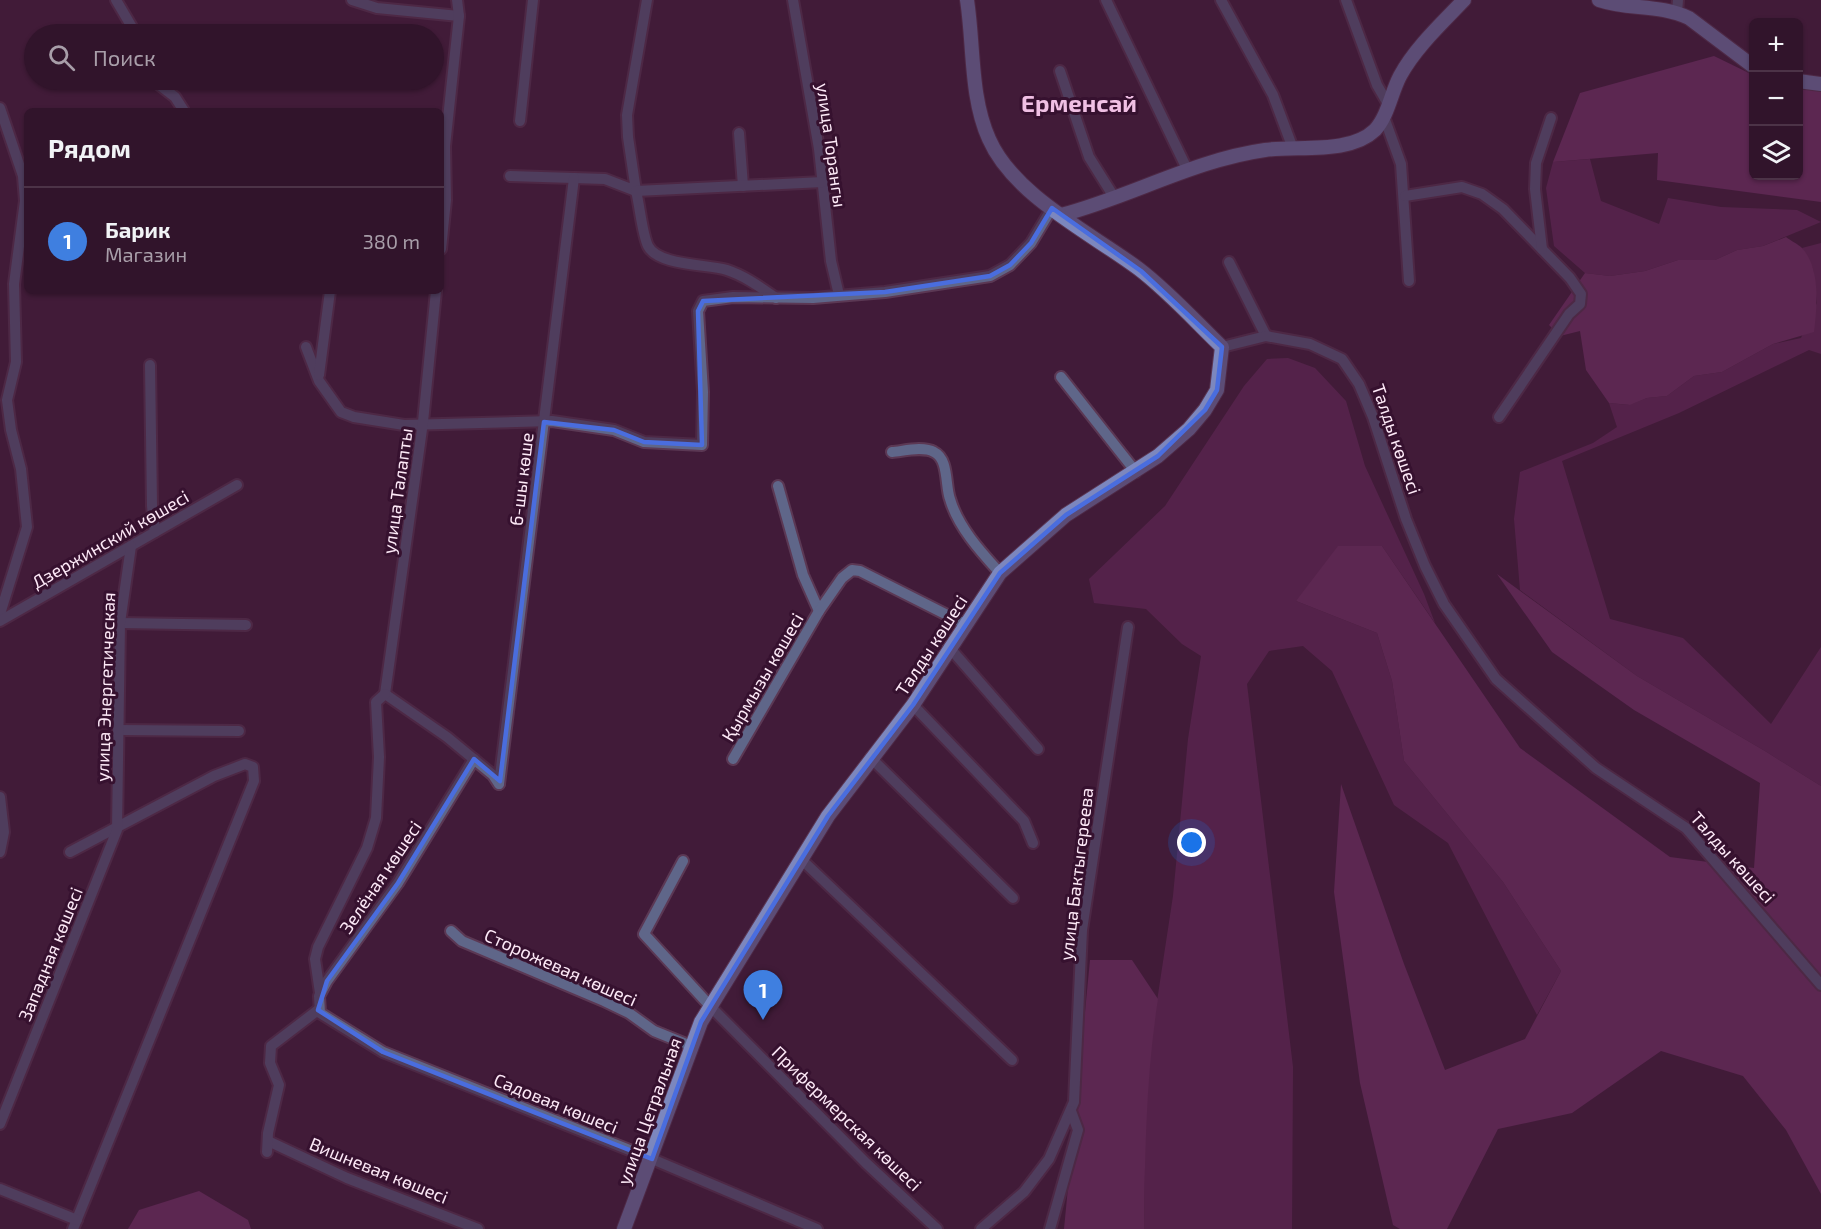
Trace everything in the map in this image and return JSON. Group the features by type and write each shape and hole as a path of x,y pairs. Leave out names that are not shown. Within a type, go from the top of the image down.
{"street":[{"path":"116,0 129,24"},
{"path":"352,0 377,8 459,16"},
{"path":"444,154 459,16 457,0"},
{"path":"520,122 533,0"},
{"path":"647,0 627,115 636,191 648,246 655,254 665,259 727,270 750,280 776,298"},
{"name":"улица Торангы","path":"793,0 823,182 831,261 840,295"},
{"path":"967,0 976,88 989,139 1004,164 1056,211 1141,271 1222,347"},
{"path":"1106,0 1187,170"},
{"path":"1221,0 1273,95 1292,146"},
{"path":"1346,0 1386,110 1401,164 1405,196 1403,215 1409,281"},
{"path":"306,347 319,381 341,412 369,420 404,425 423,422 565,422 614,430 644,442 702,445 703,392 698,310 703,301 716,298 776,298 885,292 990,276 1011,265 1056,211 1094,207 1114,197 1187,170 1262,150 1353,142 1375,130 1401,75 1438,27 1464,0"},
{"path":"1599,0 1634,8 1677,6 1721,45 1749,64"},
{"path":"1060,71 1089,157 1114,197"},
{"path":"1803,82 1821,84"},
{"path":"166,90 175,97 182,108"},
{"path":"0,108 23,176 24,188"},
{"path":"1542,249 1535,189 1536,163 1551,118"},
{"path":"739,133 743,186"},
{"path":"510,176 605,179 636,191 823,182"},
{"name":"6-шы көше","path":"474,759 499,784 574,178"},
{"path":"444,179 446,200 444,220"},
{"path":"1405,196 1462,187 1482,194 1503,209 1570,278 1581,294 1580,304 1569,314 1499,417"},
{"path":"0,615 27,527 21,469 11,430 7,400 16,362 14,284 24,209"},
{"path":"1229,262 1266,336"},
{"path":"319,381 330,294"},
{"name":"улица Талапты","path":"320,993 315,959 318,947 367,848 375,818 379,757 376,707 382,696 423,422 436,294"},
{"name":"Талды көшесі","path":"711,1007 727,976 828,816 913,705 964,624 1000,573 1066,515 1136,472 1189,429 1205,410 1216,390 1222,347 1266,336 1310,344 1341,359 1359,384 1373,417 1406,519 1425,566 1444,604 1496,680 1596,768 1686,828 1821,985"},
{"path":"150,365 152,506 155,532"},
{"path":"1060,377 1136,472"},
{"path":"892,452 925,450 935,452 942,459 950,500 976,546 1000,573"},
{"name":"Дзержинский көшесі","path":"0,621 237,485"},
{"name":"Қырмызы көшесі","path":"778,486 803,575 819,611"},
{"name":"улица Энергетическая","path":"117,830 120,623 131,546"},
{"name":"Қырмызы көшесі","path":"733,759 819,611 842,578 852,570 860,571 964,624"},
{"path":"120,623 246,626"},
{"name":"улица Бактыгереева","path":"1050,1229 1078,1130 1071,1111 1076,1077 1082,930 1128,627"},
{"path":"949,647 1038,748"},
{"path":"382,696 474,759"},
{"path":"913,705 1024,821 1033,843"},
{"path":"118,730 239,731"},
{"path":"871,758 1013,898"},
{"name":"Зелёная көшесі","path":"319,1012 320,993 398,883 474,759"},
{"path":"0,1189 75,1224 254,781 253,767 245,764 221,773 117,830 70,852"},
{"path":"0,797 4,832 0,852"},
{"name":"Западная көшесі","path":"0,1124 117,830"},
{"path":"801,859 1012,1060"},
{"name":"Прифермерская көшесі","path":"683,861 644,934 711,1007 866,1163 937,1229"},
{"name":"Сторожевая көшесі","path":"451,931 462,941 604,1001 629,1013 654,1031 691,1046"},
{"name":"улица Цетральная","path":"624,1229 652,1159 700,1022 711,1007"},
{"name":"Вишневая көшесі","path":"319,1012 271,1046 268,1055 279,1085 267,1147 478,1229"},
{"name":"Садовая көшесі","path":"319,1012 383,1052 652,1159 817,1229"},
{"path":"981,1229 1024,1192 1050,1159 1071,1111"}],"highlighted area":[{"path":"1052,208 1141,271 1222,347 1217,390 1205,410 1158,456 1066,515 1000,573 913,705 828,816 701,1022 652,1159 383,1052 318,1010 327,981 398,883 474,759 500,781 544,422 614,430 644,442 702,445 698,311 703,301 885,292 990,276 1010,265 1031,243"}],"shaded area":[{"path":"1714,56 1749,73 1749,180 1803,180 1803,89 1821,91 1821,202 1657,180 1658,153 1553,162 1580,93"},
{"path":"1590,159 1601,201 1659,224 1668,198 1721,207 1797,210 1821,222 1763,246 1737,250 1715,260 1678,260 1645,271 1610,276 1585,273 1554,246 1546,188 1553,162"},
{"path":"1786,237 1802,248 1812,266 1816,288 1814,332 1773,344 1722,372 1694,376 1667,396 1647,398 1630,405 1609,403 1586,370 1580,331 1560,336 1549,325 1585,273 1610,276 1645,271 1678,260 1715,260 1737,250 1763,246"},
{"path":"1821,243 1821,354 1809,350 1679,413 1562,461 1610,619 1683,638 1771,724 1821,647 1821,786 1637,676 1520,590 1514,519 1520,472 1593,443 1617,427 1609,403 1629,405 1647,398 1667,396 1694,376 1722,372 1773,344 1801,338 1817,303 1813,269 1802,248"},
{"path":"1288,358 1315,368 1346,401 1365,466 1435,623 1382,546 1296,601 1377,633 1392,681 1404,761 1503,882 1561,971 1537,1015 1448,843 1394,805 1332,671 1303,646 1269,651 1247,684 1293,1067 1292,1229 1144,1229 1145,1128 1149,1054 1173,896 1188,739 1201,656 1182,644 1146,609 1094,603 1089,579 1165,506 1244,386 1267,359"},
{"path":"1338,546 1382,546 1520,748 1670,857 1754,868 1760,783 1634,710 1552,652 1497,574 1637,676 1821,786 1821,1194 1786,1130 1743,1076 1661,1051 1572,1113 1498,1129 1447,1229 1400,1229 1393,1225 1360,1083 1334,892 1341,784 1404,964 1445,1070 1525,1039 1561,971 1503,882 1404,761 1392,681 1377,633 1296,601"},
{"path":"1090,960 1132,960 1158,999 1149,1085 1144,1229 1064,1229"},
{"path":"199,1191 248,1220 251,1229 128,1229 139,1210"}],"place":[{"name":"Барик","path":"763,1020"}],"district":[{"name":"Ерменсай","path":"1079,102"}]}
